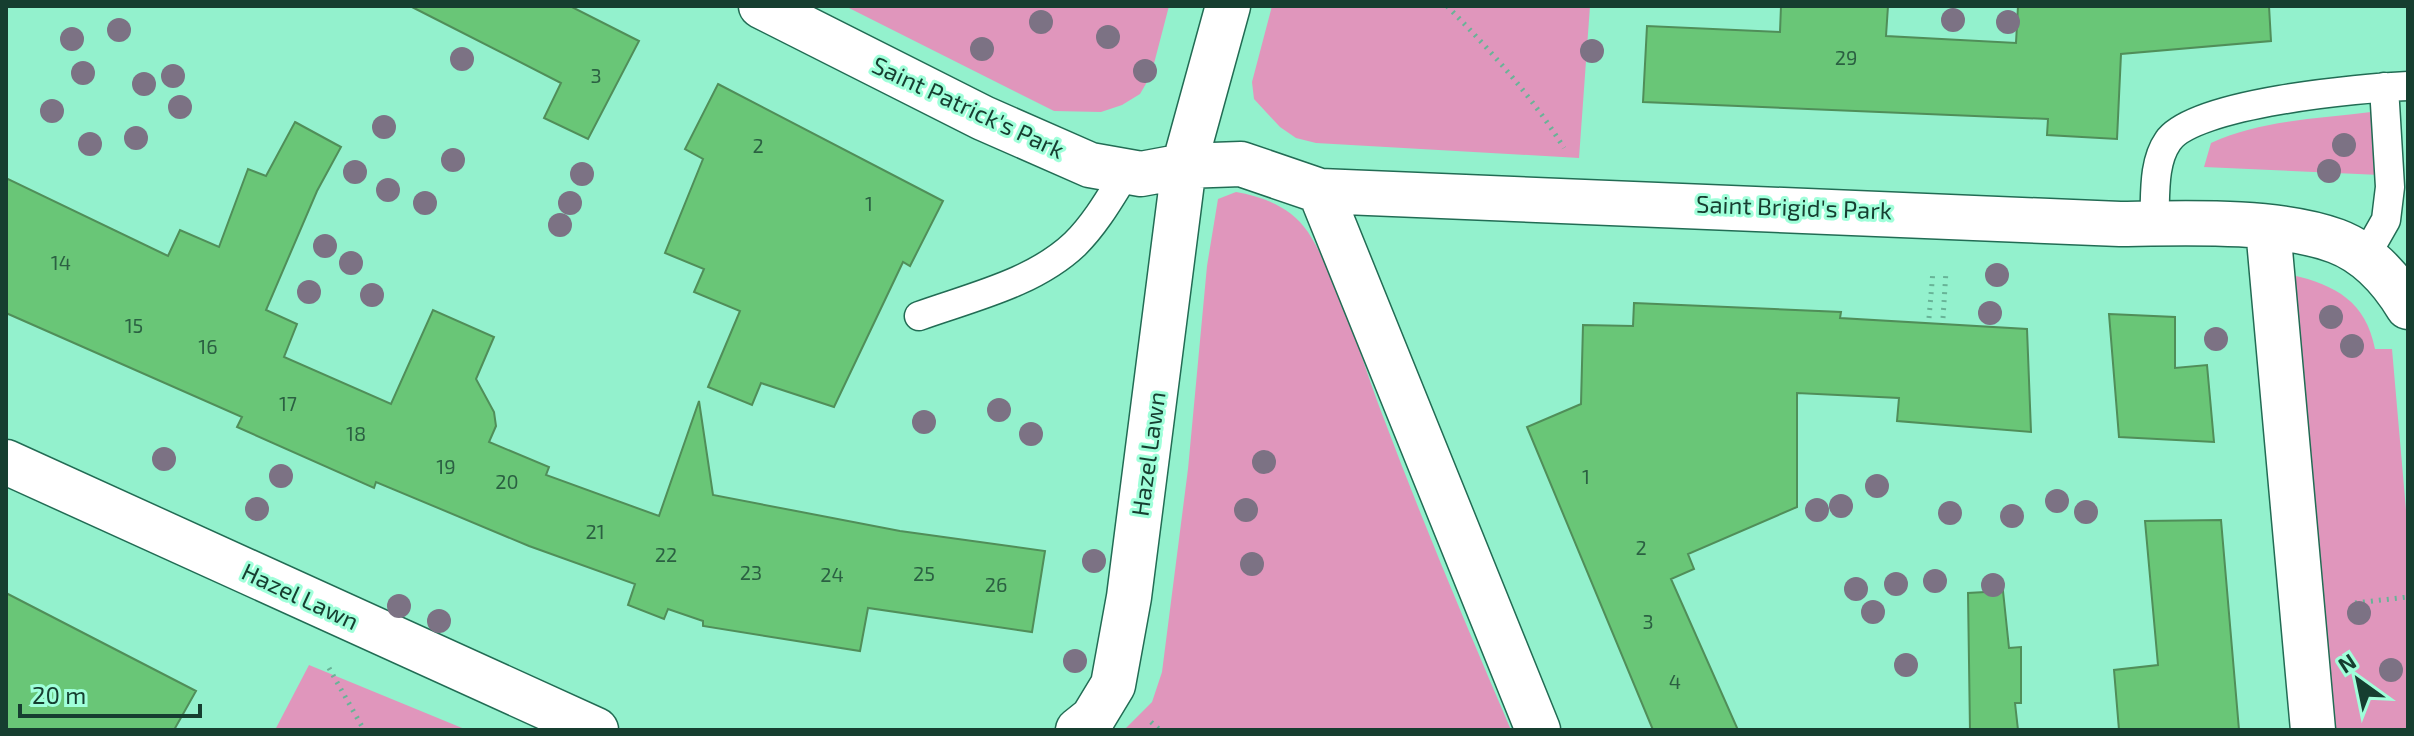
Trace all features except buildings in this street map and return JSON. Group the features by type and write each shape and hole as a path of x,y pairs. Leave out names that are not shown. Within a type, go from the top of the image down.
{"street":[{"name":"Saint Patrick's Park","path":"761,6 983,118 1090,165 1125,174 1184,166"},
{"name":"Hazel Lawn","path":"1078,730 1093,718 1108,695 1116,671 1157,392 1184,166 1228,6"},
{"name":"Saint Brigid's Park","path":"1184,166 1241,164 1320,191 2268,228 2335,240 2376,265 2408,307"},
{"path":"1320,191 1538,730"},
{"path":"2268,228 2313,730"},
{"name":"Hazel Lawn","path":"6,462 596,730"}],"lane":[{"path":"2154,224 2158,159 2169,138 2202,117 2285,100 2396,87 2386,220 2365,257"},
{"path":"919,316 1025,278 1074,245 1097,220 1125,174"}],"path":[{"path":"1447,6 1538,107 1595,200"},
{"path":"1929,318 1934,261"},
{"path":"1943,318 1946,262"}],"shaded area":[{"path":"845,6 1169,6 1151,75 1140,94 1122,105 1101,112 1054,111"},
{"path":"1272,6 1590,6 1579,158 1316,143 1296,138 1280,127 1254,99 1252,82"},
{"path":"2371,112 2380,175 2204,167 2211,143 2230,135 2289,122"},
{"path":"1236,192 1267,200 1294,216 1308,232 1320,254 1341,299 1414,497 1511,730 1124,730 1152,702 1162,672 1188,469 1207,266 1218,199"},
{"path":"2292,275 2322,284 2347,298 2364,319 2375,349 2392,349 2408,533 2408,730 2329,730"},
{"path":"309,665 467,730 275,730"}]}
